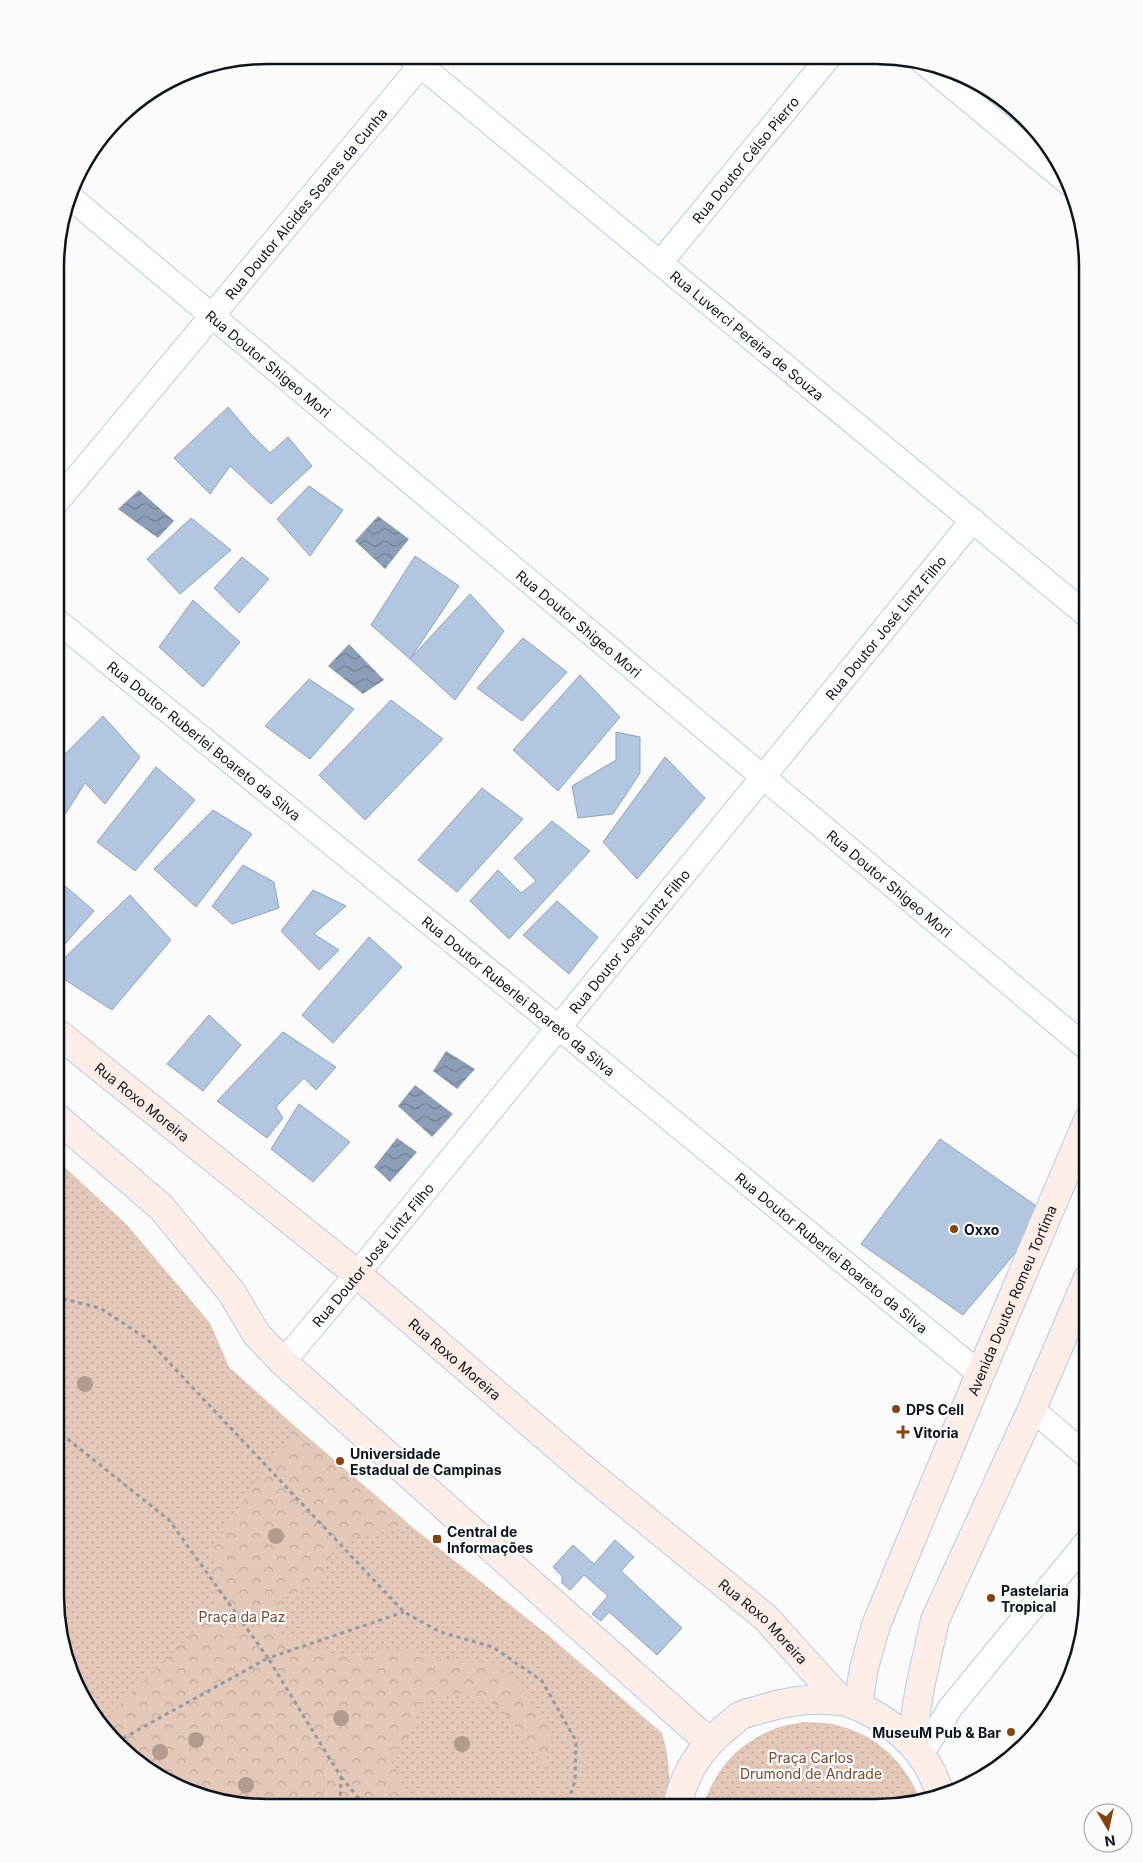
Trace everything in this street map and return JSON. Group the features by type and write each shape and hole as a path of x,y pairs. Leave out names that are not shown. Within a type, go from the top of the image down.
{"main road":[{"name":"Rua Roxo Moreira","path":"64,1038 357,1274 580,1466 766,1618 849,1703"},
{"path":"64,1124 161,1207 232,1293 257,1335 283,1362 709,1742"},
{"name":"Avenida Doutor Romeu Tortima","path":"849,1703 864,1668 876,1625 1079,1141"},
{"path":"916,1749 920,1687 935,1620 1032,1409 1079,1299"},
{"path":"679,1799 692,1765 709,1742 740,1716 788,1702 849,1703 887,1721 916,1749 939,1789"}],"street":[{"name":"Rua Doutor Alcides Soares da Cunha","path":"64,494 213,317 412,64"},
{"name":"Rua Luverci Pereira de Souza","path":"418,64 1079,608"},
{"name":"Rua Doutor Célso Pierro","path":"660,263 823,64"},
{"path":"937,74 1056,172"},
{"name":"Rua Doutor Shigeo Mori","path":"75,201 1079,1041"},
{"name":"Rua Doutor José Lintz Filho","path":"283,1362 973,520"},
{"name":"Rua Doutor Ruberlei Boareto da Silva","path":"64,626 558,1027 980,1374"},
{"path":"1032,1409 1079,1449"},
{"path":"916,1749 1079,1551"}],"path":[{"path":"64,1299 100,1308 146,1338 404,1612 440,1632 493,1647 542,1681 576,1741 574,1781 568,1799"},
{"path":"64,1436 169,1520 268,1658 341,1777 359,1799"},
{"path":"122,1739 268,1658 404,1612"},
{"path":"340,1799 341,1777"}],"green space":[{"name":"Praça da Paz","path":"64,1166 127,1225 210,1323 229,1367 411,1526 548,1635 662,1733 667,1752 668,1799 240,1798 189,1784 154,1765 123,1740 98,1709 79,1674 65,1623"},
{"path":"298,1429 411,1526 338,1541 319,1581 281,1600 282,1635 333,1655 410,1650 447,1661 496,1663 522,1690 551,1729 546,1769 500,1706 461,1693 423,1701 409,1735 389,1757 412,1799 240,1798 189,1784 154,1765 123,1740 105,1719 217,1609 212,1550 252,1487"},
{"name":"Praça Carlos Drumond de Andrade","path":"804,1722 824,1723 851,1729 864,1735 897,1762 906,1773 918,1795 889,1799 706,1799 721,1770 738,1751 760,1735 785,1726"}],"water":[{"path":"139,490 174,521 158,538 118,509"},
{"path":"378,516 409,539 385,569 355,541"},
{"path":"349,644 384,680 363,694 328,666"},
{"path":"446,1051 475,1069 457,1089 433,1071"},
{"path":"415,1085 453,1114 432,1137 398,1106"},
{"path":"397,1138 417,1152 390,1182 374,1167"}],"building":[{"path":"228,407 270,453 288,437 312,466 271,504 230,466 210,494 174,458"},
{"path":"309,486 343,510 310,556 277,519"},
{"path":"191,518 231,550 180,594 147,559"},
{"path":"415,556 459,586 410,659 371,625"},
{"path":"242,557 269,579 239,613 214,588"},
{"path":"470,594 504,631 455,700 410,659"},
{"path":"193,600 240,642 203,687 159,647"},
{"path":"523,638 567,672 522,721 477,688"},
{"path":"580,675 620,717 558,791 513,750"},
{"path":"309,679 354,709 310,759 265,726"},
{"path":"391,700 443,739 365,820 319,775"},
{"path":"103,716 140,757 105,804 85,783 64,816 64,755"},
{"path":"616,732 640,737 640,773 613,814 578,818 572,786 616,760"},
{"path":"665,757 705,798 637,879 603,842"},
{"path":"156,767 195,800 135,871 97,842"},
{"path":"482,788 523,819 457,892 418,860"},
{"path":"213,810 252,834 196,907 154,869"},
{"path":"552,821 590,851 509,939 470,901 498,870 521,893 536,881 514,858"},
{"path":"243,865 274,882 279,908 232,924 212,906"},
{"path":"64,885 94,911 64,945"},
{"path":"313,890 346,906 314,934 339,950 319,970 281,931"},
{"path":"130,895 171,940 112,1010 64,979 64,958"},
{"path":"557,901 598,937 569,974 523,935"},
{"path":"369,937 402,967 333,1043 302,1015"},
{"path":"209,1015 241,1045 203,1091 167,1064"},
{"path":"283,1032 336,1067 316,1090 304,1078 276,1107 283,1118 267,1138 217,1101"},
{"path":"299,1104 350,1142 313,1182 271,1149"},
{"name":"Oxxo","path":"940,1139 1048,1214 963,1315 861,1244"},
{"path":"615,1540 634,1557 621,1571 682,1628 657,1655 609,1612 601,1621 592,1614 608,1596 584,1575 570,1590 562,1583 562,1576 553,1567 573,1545 594,1564"}],"place":[{"name":"Oxxo","path":"954,1229"},
{"name":"DPS Cell","path":"896,1409"},
{"name":"Vitoria","path":"903,1432"},
{"name":"Universidade Estadual de Campinas","path":"340,1461"},
{"name":"Central de Informações","path":"437,1539"},
{"name":"Pastelaria Tropical","path":"991,1598"},
{"name":"MuseuM Pub & Bar","path":"1011,1732"}]}
